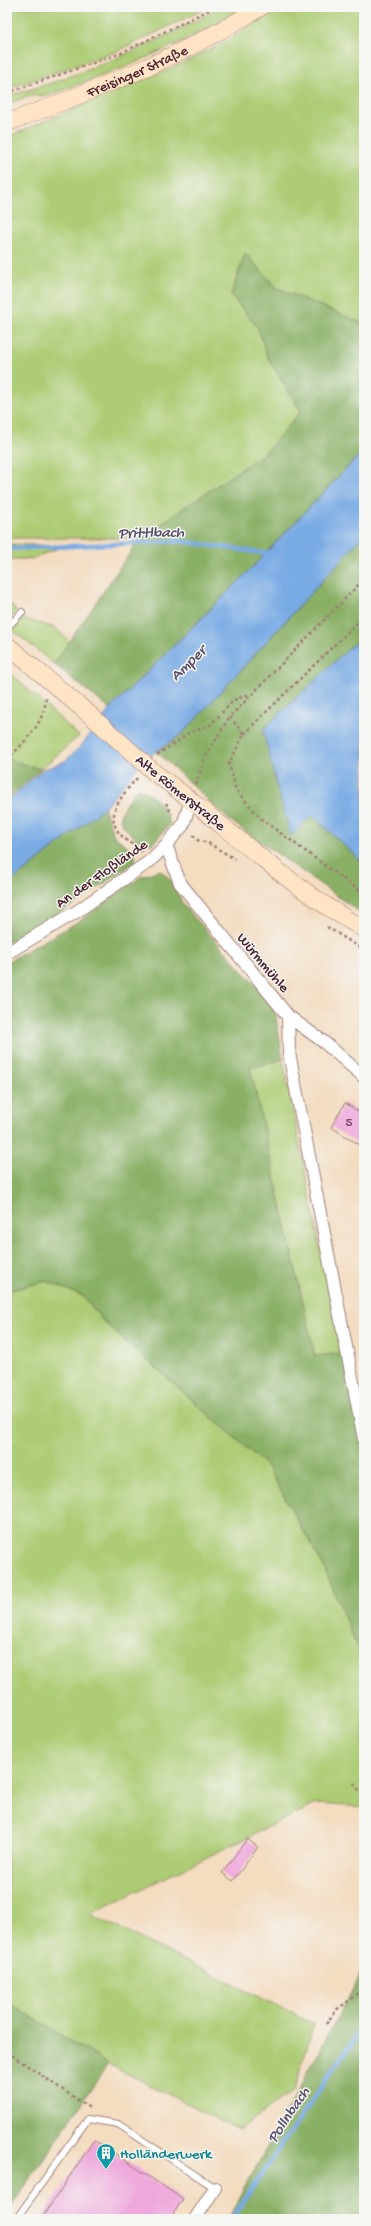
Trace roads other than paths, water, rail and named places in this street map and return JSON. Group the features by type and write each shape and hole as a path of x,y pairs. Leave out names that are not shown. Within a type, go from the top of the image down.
{"main road":[{"name":"Freisinger Straße","path":"7,123 154,65 230,27 261,7"},
{"name":"Alte Römerstraße","path":"7,644 156,773 309,893 339,915 364,929"}],"street":[{"name":"An der Floßlände","path":"7,953 76,912 150,861 183,825 191,800"},
{"name":"Würmmühle","path":"166,845 180,883 288,1016 325,1043 364,1077"},
{"path":"288,1016 290,1053 364,1439"},
{"path":"195,2219 215,2188"}],"lane":[{"path":"7,628 22,612"},
{"path":"16,2219 88,2119 118,2124 215,2188"}],"water":[{"name":"Amper","path":"364,450 364,535 183,733 143,761 104,808 7,885 7,801 42,770 65,761 81,746 110,709 247,573"},
{"path":"364,634 364,864 312,815 291,836 263,730"}],"waterway":[{"name":"Prittlbach","path":"7,549 180,541 270,554"},
{"name":"Pollnbach","path":"231,2219 364,2025"}],"place":[{"name":"Holländerwerk","path":"106,2170"}]}
